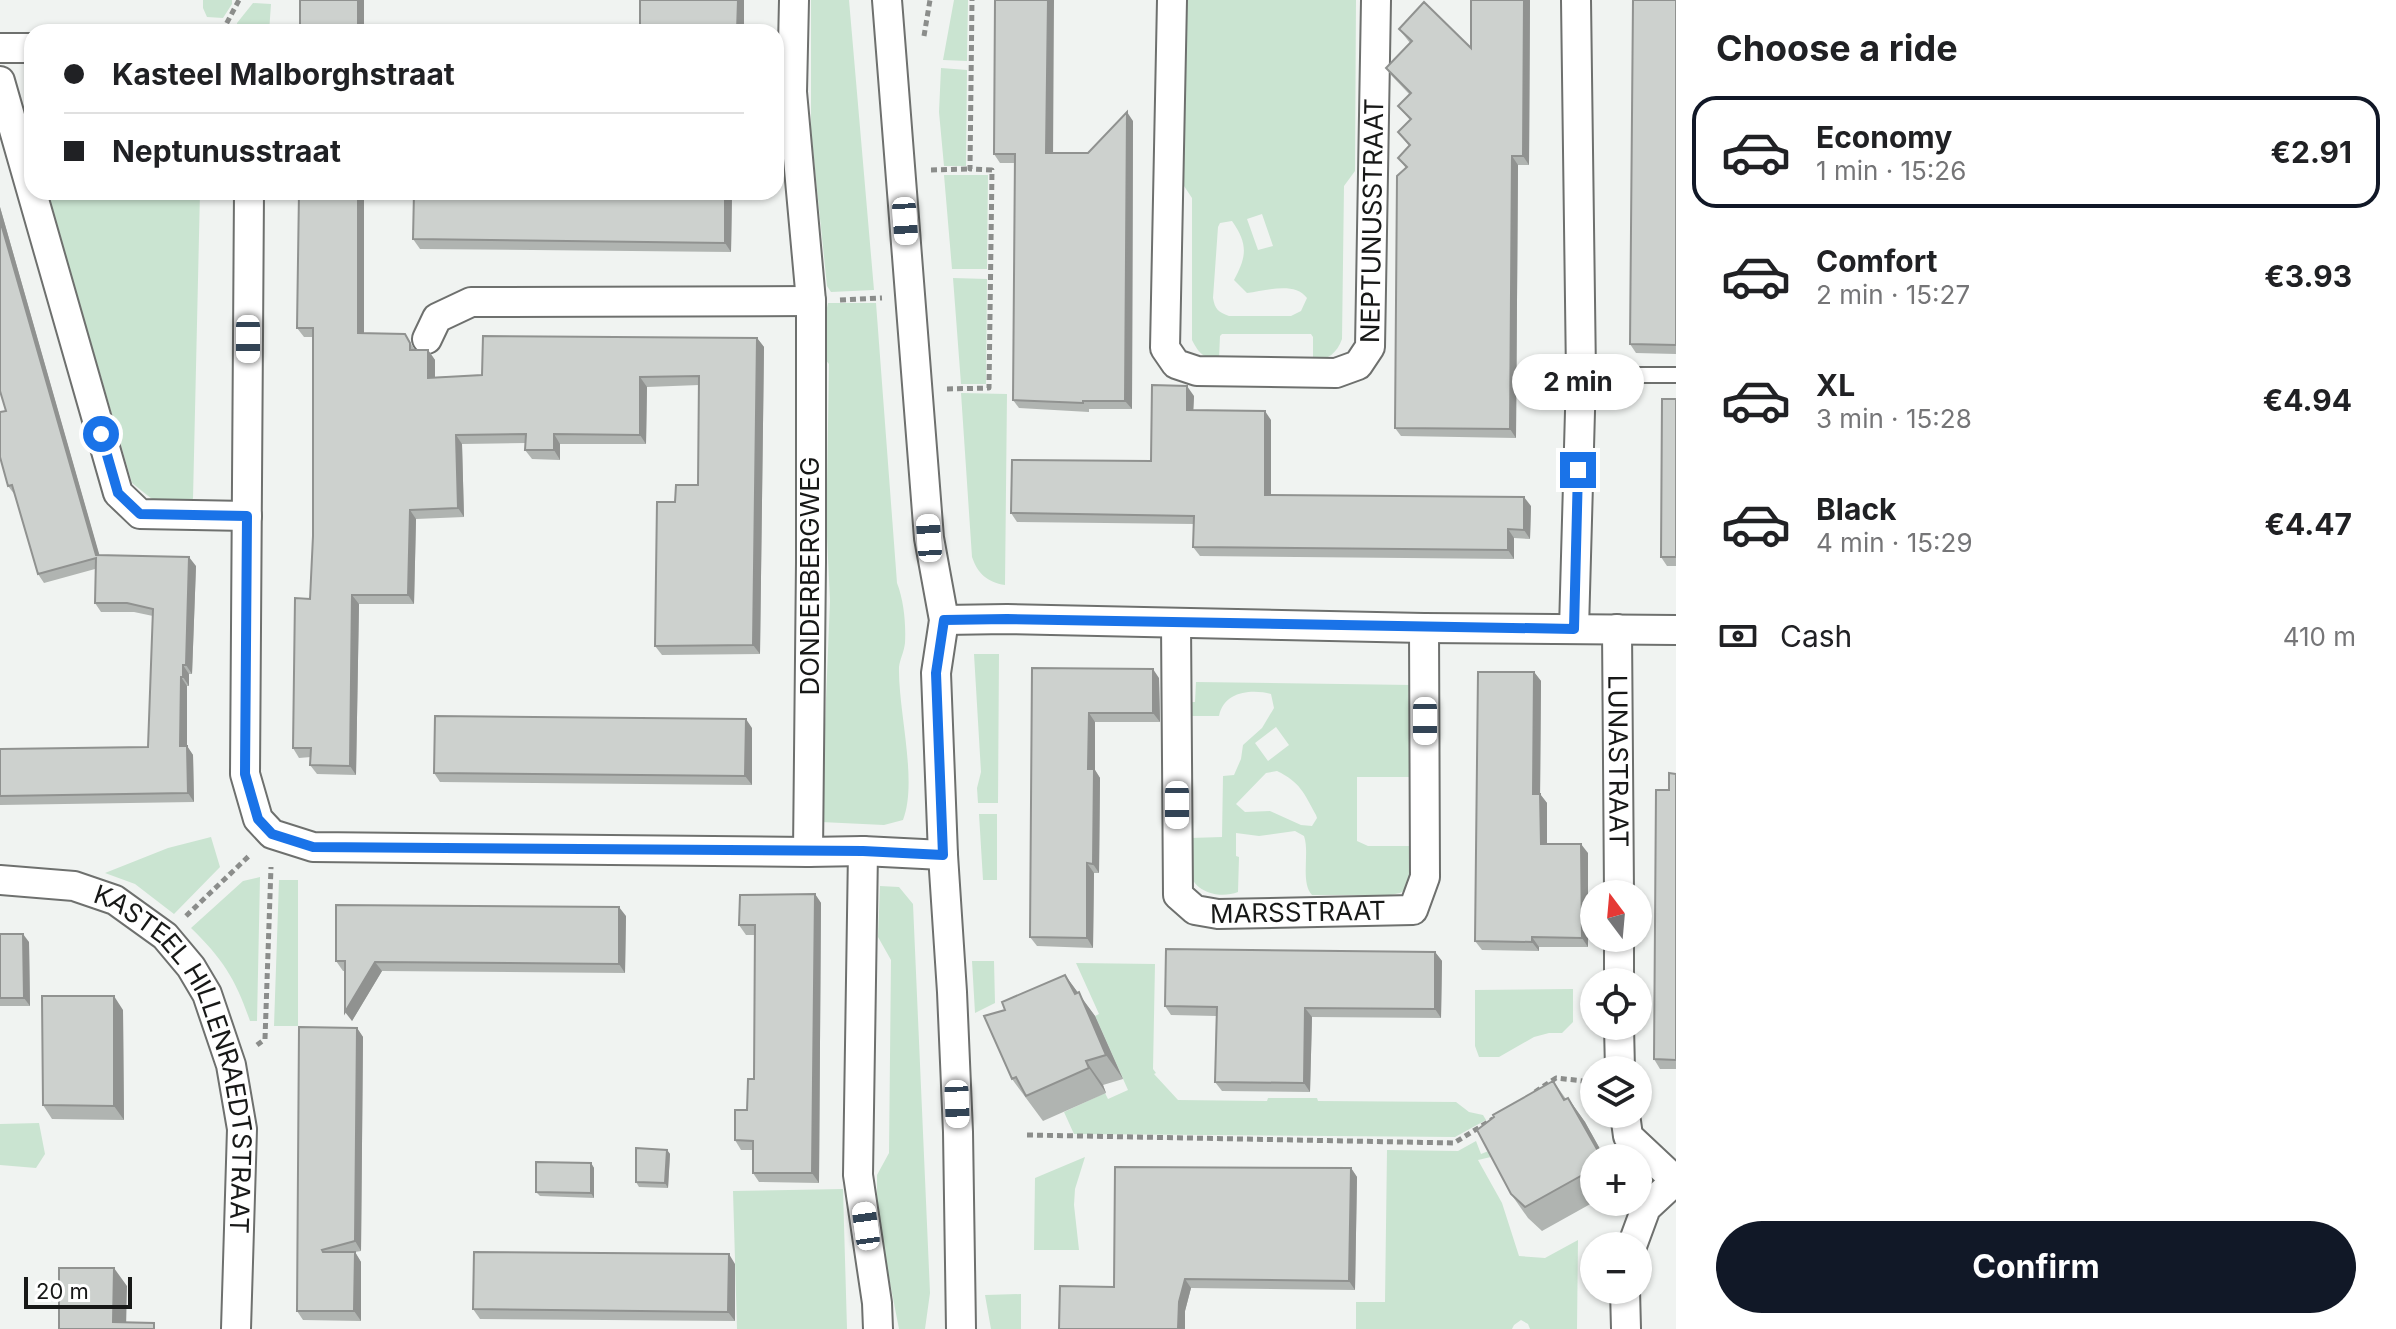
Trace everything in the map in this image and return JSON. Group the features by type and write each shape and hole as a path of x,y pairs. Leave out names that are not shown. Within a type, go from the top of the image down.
{"street":[{"name":"DONDERBERGWEG","path":"794,0 792,92 811,301 808,852"},
{"path":"887,0 929,538 944,620 936,673 958,1132 961,1329"},
{"name":"NEPTUNUSSTRAAT","path":"1172,0 1165,348 1176,364 1197,371 1336,373 1358,365 1370,347 1376,0"},
{"path":"1574,629 1581,375 1576,0"},
{"path":"0,48 24,48"},
{"path":"0,81 24,165"},
{"path":"34,200 118,493 140,514 247,516"},
{"path":"249,200 245,774 258,819 272,834 313,847 863,851 943,855"},
{"path":"427,339 437,318 471,302 811,301"},
{"path":"944,620 1676,630"},
{"name":"MARSSTRAAT","path":"1176,623 1178,895 1195,910 1218,914 1413,910 1425,877 1424,628"},
{"name":"LUNASTRAAT","path":"1617,629 1619,880"},
{"path":"863,851 858,1175 878,1329"},
{"name":"KASTEEL HILLENRAEDTSTRAAT","path":"0,880 74,886 115,900 165,936 191,967 207,994 231,1065 242,1129 236,1329"},
{"path":"1627,1128 1628,1136 1676,1180 1646,1208 1637,1232"},
{"path":"1625,1304 1626,1329"}],"lane":[{"path":"1581,375 1676,375"}],"path":[{"path":"226,24 239,0"},
{"path":"918,390 989,388 992,170 970,169 972,0"},
{"path":"811,301 911,298"},
{"path":"165,936 272,834"},
{"path":"231,1065 265,1039 272,834"},
{"path":"1531,1095 1556,1078 1580,1081"},
{"path":"1027,1135 1454,1143 1505,1111"}],"green space":[{"path":"203,0 232,0 232,4 223,18 207,17"},
{"path":"811,0 849,0 874,290 831,292 827,286 811,131"},
{"path":"954,0 968,0 967,61 943,60"},
{"path":"1184,0 1356,0 1355,171 1344,186 1342,339 1331,355 1313,361 1311,334 1222,334 1219,359 1200,352 1192,340 1192,198 1182,183","holes":["1262,214 1273,246 1258,250 1247,219","1232,221 1244,250 1234,280 1247,293 1279,288 1295,290 1307,298 1301,311 1291,316 1229,316 1218,310 1213,298 1218,227 1220,223"]},
{"path":"253,3 271,4 270,24 237,23"},
{"path":"941,68 967,70 966,166 944,166 939,112"},
{"path":"944,175 988,175 987,269 952,269"},
{"path":"49,200 200,200 193,499 157,503 132,483"},
{"path":"953,278 987,279 986,384 961,384"},
{"path":"828,303 876,303 897,583 905,620 905,643 899,667 909,786 903,820 884,825 821,822 830,601 826,515 816,506 816,497 827,485 829,364 818,351"},
{"path":"961,393 1007,394 1005,585 984,576 972,557"},
{"path":"974,654 999,654 998,803 978,803 977,788 981,772"},
{"path":"1196,682 1412,685 1411,777 1357,777 1357,841 1368,846 1415,846 1417,850 1409,888 1390,895 1312,895 1307,883 1304,836 1295,831 1259,836 1236,833 1238,892 1216,894 1196,885 1188,867 1190,838 1222,837 1223,776 1234,775 1243,745 1262,728 1274,708 1271,694 1256,692 1233,697 1227,701 1219,716 1192,716 1190,702 1195,702","holes":["1276,727 1289,745 1268,761 1255,743","1277,771 1291,779 1304,794 1317,818 1312,826 1301,825 1270,811 1245,812 1236,804 1266,773"]},
{"path":"979,814 997,814 997,880 983,880"},
{"path":"211,837 220,867 174,914 135,884 105,873 168,848"},
{"path":"260,877 257,1021 250,1021 227,971 191,928 243,881"},
{"path":"279,880 298,880 298,1026 274,1026"},
{"path":"880,886 899,887 913,904 930,1293 925,1329 899,1329 877,1216 877,1175 889,1153 891,960 878,937"},
{"path":"972,961 994,961 995,1003 975,1013"},
{"path":"1076,963 1155,964 1153,1069 1178,1100 1317,1098 1318,1101 1456,1102 1469,1112 1483,1115 1486,1120 1455,1137 1074,1134 1064,1112 1105,1093 1108,1099 1128,1090 1095,1016 1099,1014"},
{"path":"1573,989 1573,1022 1562,1033 1534,1037 1499,1057 1479,1057 1475,1046 1475,990"},
{"path":"39,1123 45,1154 36,1168 0,1165 0,1124"},
{"path":"1476,1141 1481,1154 1491,1150 1495,1156 1478,1160 1502,1203 1519,1256 1545,1258 1578,1240 1577,1329 1530,1329 1521,1320 1512,1329 1356,1329 1356,1302 1385,1302 1387,1150 1458,1151"},
{"path":"1085,1157 1075,1189 1079,1250 1034,1250 1035,1178"},
{"path":"843,1189 847,1329 737,1329 733,1191"},
{"path":"1021,1294 1021,1329 991,1329 985,1295"}],"building":[{"path":"300,0 358,0 358,24 300,24"},
{"path":"640,0 738,0 737,24 640,24"},
{"path":"995,0 1048,0 1046,153 1088,153 1127,112 1125,401 1013,400 1015,154 994,154"},
{"path":"1471,0 1524,0 1523,156 1512,156 1510,429 1395,428 1397,176 1407,167 1398,158 1410,145 1398,132 1411,119 1398,106 1411,93 1386,68 1412,41 1399,29 1424,2 1471,48"},
{"path":"1633,0 1676,0 1676,345 1630,344"},
{"path":"299,200 358,200 358,333 405,334 410,350 428,350 428,378 482,375 483,336 757,338 753,645 655,646 657,502 675,502 676,485 698,485 699,376 640,377 640,435 554,434 554,450 525,450 526,434 456,435 458,508 410,510 408,595 352,595 350,766 310,765 311,748 293,748 295,598 310,599 313,536 313,328 297,328"},
{"path":"414,200 725,200 725,243 413,239"},
{"path":"0,220 96,555 189,557 180,746 187,746 188,793 0,796 0,749 148,747 153,609 127,603 95,603 96,558 38,574 12,485 8,486 0,457 0,412 6,411 0,391"},
{"path":"1152,385 1187,386 1187,410 1265,411 1265,495 1524,497 1524,530 1508,529 1508,550 1193,547 1194,516 1011,513 1012,460 1151,461"},
{"path":"1662,399 1676,399 1676,557 1661,557"},
{"path":"1032,668 1153,669 1153,713 1089,713 1088,769 1094,769 1093,864 1087,863 1087,938 1030,937"},
{"path":"1478,672 1534,672 1533,794 1540,794 1541,844 1581,844 1580,938 1532,937 1532,942 1475,941"},
{"path":"435,716 746,719 745,776 434,773"},
{"path":"1669,773 1676,774 1676,1060 1654,1059 1656,790 1669,790"},
{"path":"815,894 812,1173 753,1173 753,1141 735,1140 735,1110 747,1110 748,1079 754,1079 755,925 739,925 740,895"},
{"path":"336,905 619,907 619,964 375,962 345,1012 345,961 336,961"},
{"path":"0,934 23,934 24,998 0,998"},
{"path":"1166,949 1435,952 1435,1009 1305,1008 1304,1083 1215,1082 1217,1007 1165,1006"},
{"path":"1065,975 1075,994 1079,992 1106,1055 1086,1061 1089,1068 1026,1096 1016,1077 1012,1079 984,1016 1005,1010 1002,1002"},
{"path":"42,996 114,996 114,1106 43,1105"},
{"path":"299,1027 357,1028 355,1241 322,1250 355,1252 354,1311 297,1311"},
{"path":"1553,1081 1564,1100 1568,1098 1580,1119 1580,1128 1585,1128 1594,1144 1580,1144 1580,1176 1525,1207 1511,1194 1477,1130 1493,1115"},
{"path":"636,1148 667,1150 665,1183 636,1182"},
{"path":"536,1162 591,1163 591,1193 536,1192"},
{"path":"1115,1167 1351,1168 1349,1281 1185,1279 1179,1302 1178,1329 1059,1329 1060,1286 1114,1287"},
{"path":"474,1252 729,1254 728,1312 473,1309"},
{"path":"59,1268 114,1268 113,1322 154,1323 154,1329 59,1329"}],"route":[{"path":"101,434 118,493 140,514 247,516 245,774 258,819 272,834 313,847 863,851 943,855 936,673 944,620 1574,629 1578,470"}]}
